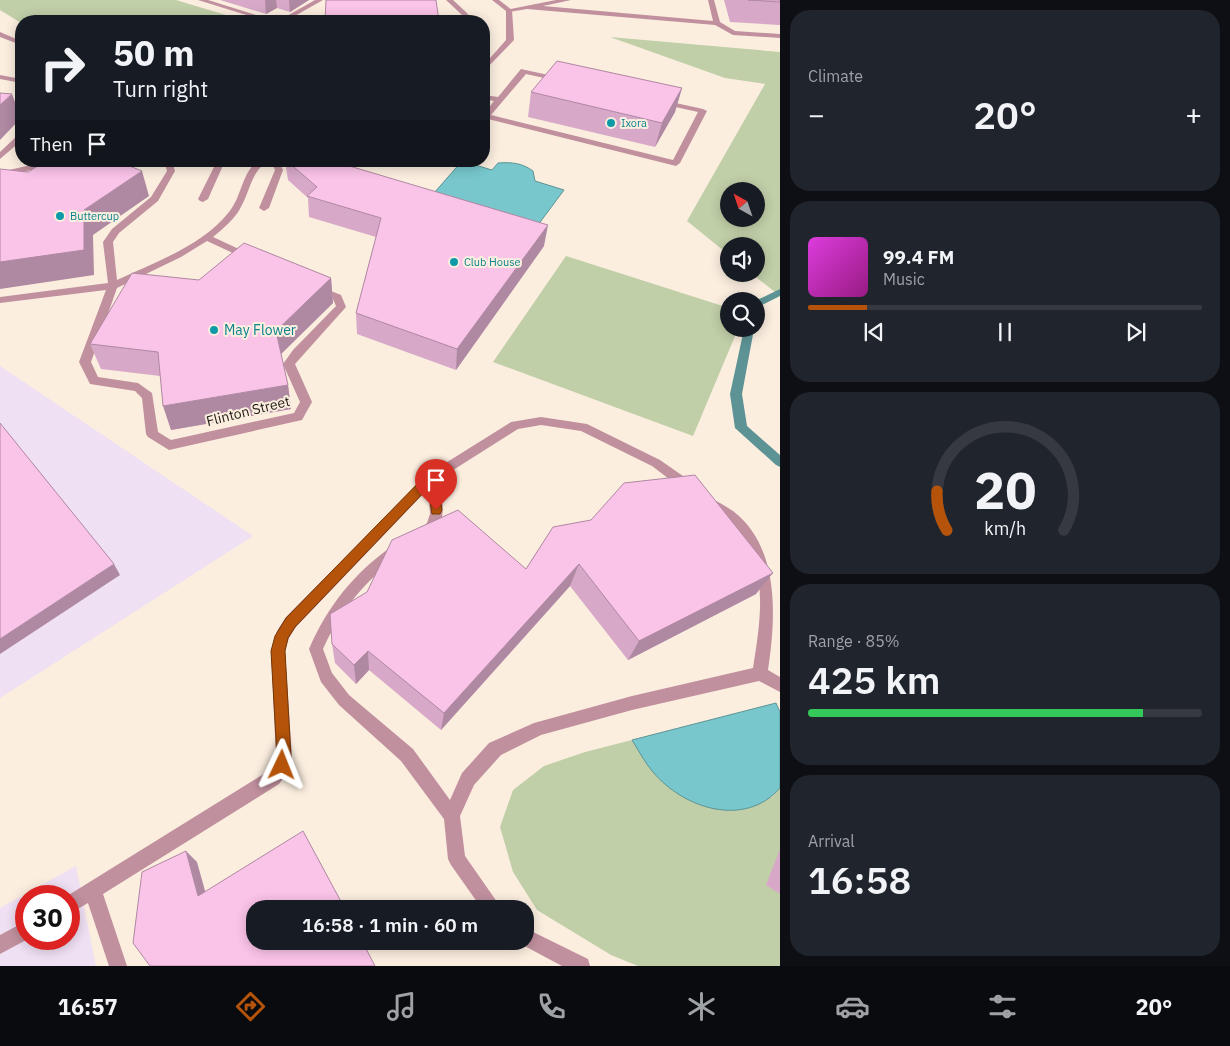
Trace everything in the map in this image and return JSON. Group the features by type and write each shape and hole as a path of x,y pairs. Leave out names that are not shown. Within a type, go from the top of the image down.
{"street":[{"path":"201,0 252,15"},
{"path":"292,15 320,0"},
{"path":"449,0 466,15"},
{"path":"495,0 509,10 568,0"},
{"path":"711,0 717,23"},
{"path":"528,7 717,23 733,34 780,36"},
{"path":"490,62 510,40 509,10"},
{"path":"0,34 15,40"},
{"path":"490,111 524,71 703,111 676,163 490,117"},
{"path":"0,77 15,80"},
{"path":"490,98 499,100"},
{"path":"0,156 15,142"},
{"path":"0,175 35,167"},
{"name":"Flinton Street","path":"170,167 172,171 155,199 115,231 108,242 113,286 84,362 94,381 138,387 148,396 152,434 169,445 298,417 306,402 289,364 297,352 341,307 337,297 302,282"},
{"path":"203,199 218,167"},
{"path":"0,300 113,286 208,238 234,212 251,169 254,167"},
{"path":"264,208 279,170 278,167"},
{"path":"208,238 260,262"},
{"path":"80,899 273,778 282,765 284,757 278,651 282,636 291,622 432,477 514,425 541,421 583,427 656,463 742,526 757,549 766,578 765,637 760,674"},
{"path":"432,477 436,521 430,530 381,560 339,606 324,630 316,649 326,677 344,700 407,755 452,816 457,859 486,900"},
{"path":"452,816 468,779 495,749 539,728 632,703 760,674 780,685"},
{"path":"93,891 118,966"},
{"path":"0,945 15,936"},
{"path":"534,942 581,966"}],"shaded area":[{"path":"0,366 253,536 0,698"},
{"path":"76,866 80,885 42,885"},
{"path":"80,886 96,966 0,966 0,908 15,900 15,950 80,950"}],"green space":[{"path":"0,0 176,0 226,15 15,15 15,19 0,10"},
{"path":"610,37 780,52 780,296 762,282 765,282 765,237 720,237 720,248 687,221 765,84 725,78"},
{"path":"566,256 720,305 720,337 735,337 693,436 493,362"},
{"path":"632,740 654,773 675,792 772,797 780,788 780,966 638,966 611,955 537,910 534,905 534,900 531,900 513,872 500,827 513,790 544,766 585,752"}],"water":[{"path":"498,163 512,163 529,168 533,171 535,181 564,190 532,233 427,201 457,167 482,167 492,170"},
{"path":"776,703 780,712 780,788 766,800 750,808 733,810 715,809 681,796 653,772 632,740"}],"building":[{"path":"326,0 436,0 438,15 325,15"},
{"path":"748,0 780,0 780,2"},
{"path":"557,61 682,88 662,123 531,92"},
{"path":"0,93 12,94 0,105"},
{"name":"Buttercup","path":"36,167 132,167 142,171 84,210 84,250 0,262 0,169 28,172"},
{"name":"Club House","path":"294,167 353,167 548,225 457,349 356,313 381,218 307,196 317,187"},
{"name":"May Flower","path":"244,243 331,278 276,331 288,385 163,406 158,352 90,344 132,273 199,280"},
{"path":"0,423 114,564 0,639"},
{"path":"695,475 773,573 639,641 579,564 444,713 368,651 354,665 332,644 330,614 367,592 392,540 458,510 526,569 553,527 591,520 624,483"},
{"path":"303,831 340,900 246,900 246,950 367,950 375,966 150,966 133,943 142,872 186,851 198,896"}],"waterway":[{"path":"765,300 780,292"},
{"path":"747,337 736,394 741,428 780,462"}],"place":[{"name":"Ixora","path":"611,123"},
{"name":"Buttercup","path":"60,216"},
{"name":"Club House","path":"454,262"},
{"name":"May Flower","path":"214,330"}],"route":[{"path":"282,765 284,757 278,651 282,636 291,622 432,477 436,510"}]}
